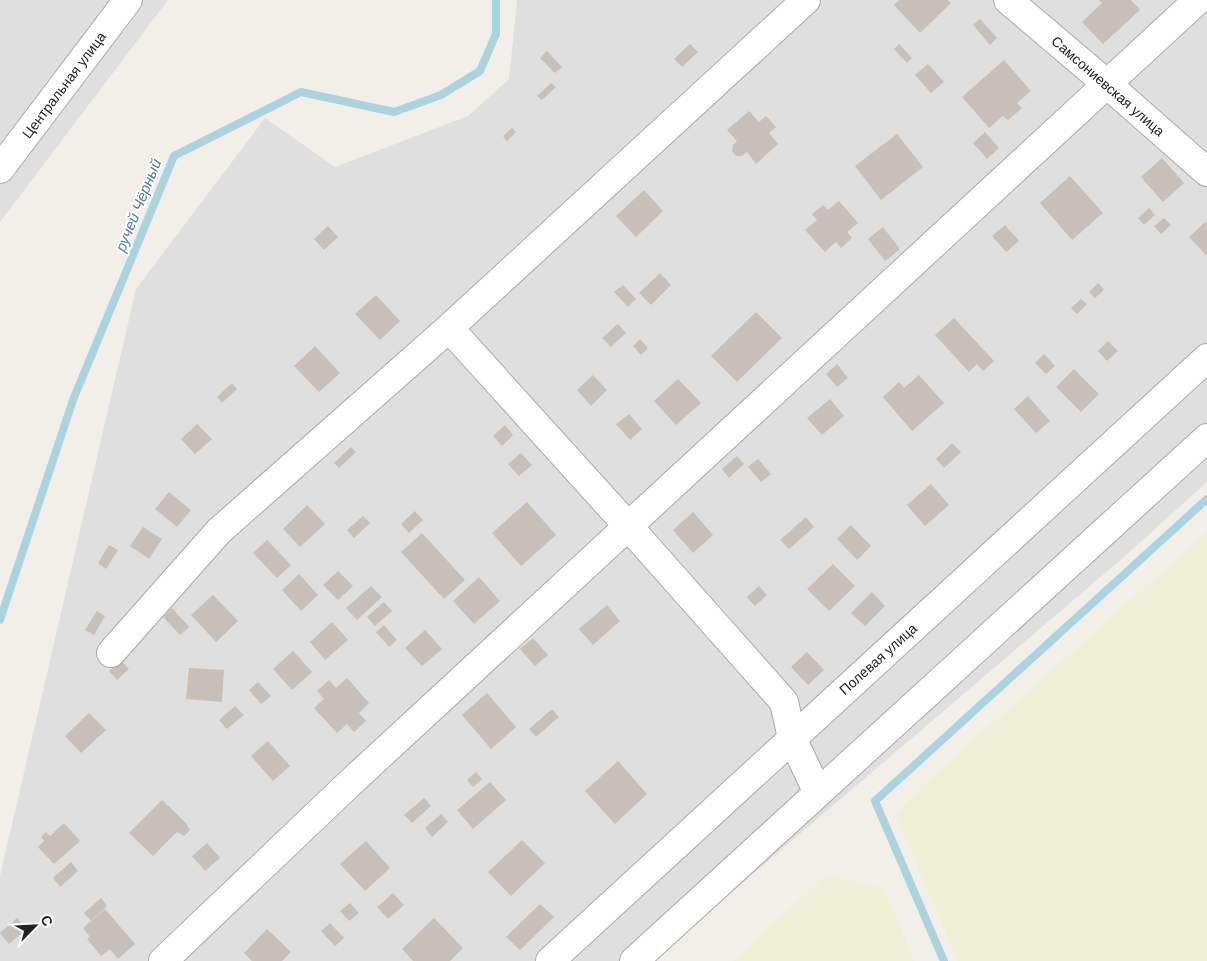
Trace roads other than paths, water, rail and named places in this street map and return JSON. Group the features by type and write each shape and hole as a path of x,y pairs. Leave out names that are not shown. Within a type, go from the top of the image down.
{"street":[{"name":"Центральная улица","path":"0,169 8,140 128,0"},
{"path":"110,652 219,531 449,328 806,0"},
{"name":"Самсониевская улица","path":"1008,0 1108,84 1207,172"},
{"path":"163,961 350,783 1198,0"},
{"path":"449,328 784,702 792,738 818,793"},
{"name":"Полевая улица","path":"550,961 1207,358"},
{"path":"634,961 1207,438"}],"waterway":[{"name":"ручей Чёрный","path":"0,620 73,400 174,156 301,92 394,112 441,95 480,71 496,34 496,0"},
{"path":"944,961 875,801 1207,499"}]}
